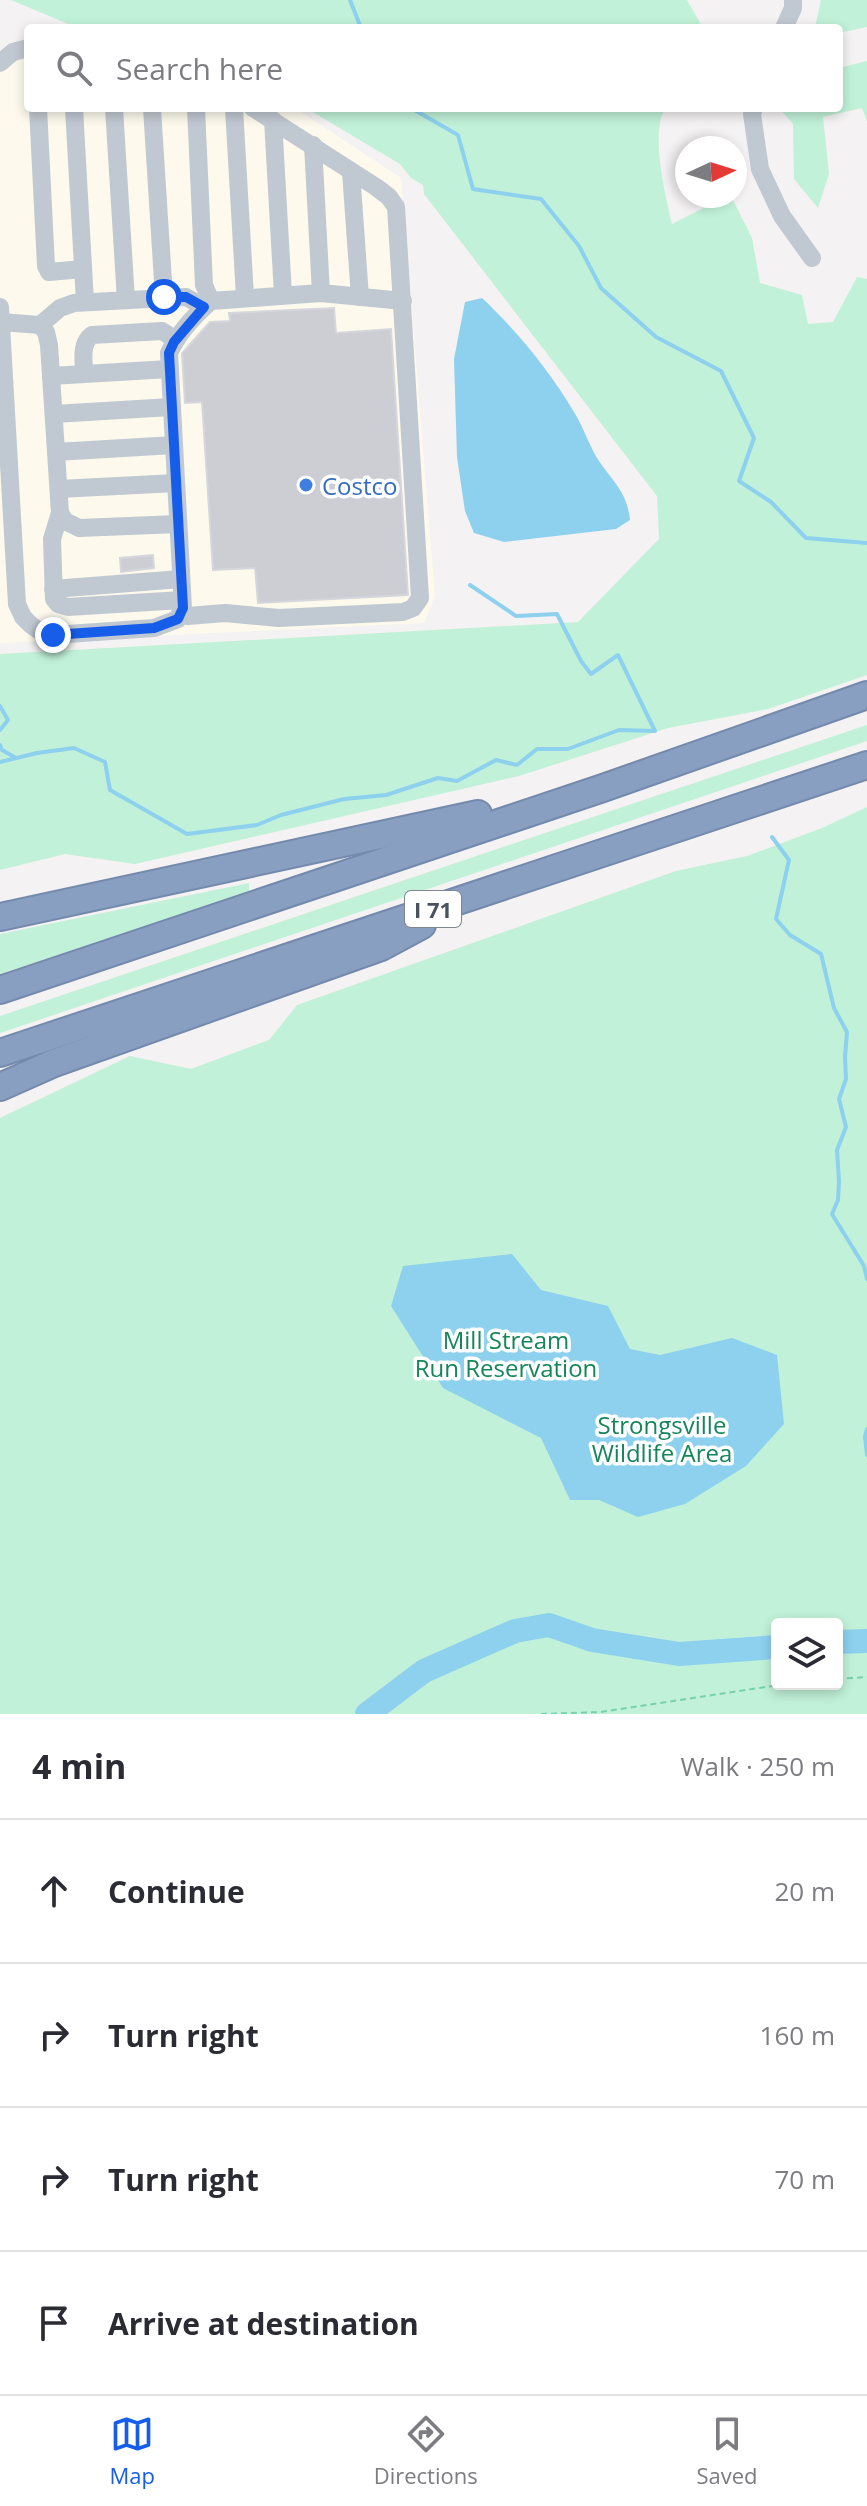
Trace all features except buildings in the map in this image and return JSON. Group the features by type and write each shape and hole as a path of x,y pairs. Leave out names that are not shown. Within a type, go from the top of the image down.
{"highway":[{"name":"I 71","path":"0,990 603,788 867,695"},
{"name":"I 71","path":"0,1053 867,765"},
{"path":"0,917 603,788"},
{"path":"0,1087 54,1063 381,947 411,933 457,901"}],"street":[{"path":"786,24 793,0"},
{"path":"0,63 13,52 24,49"},
{"path":"38,112 46,266 49,272 83,269"},
{"path":"74,112 85,302"},
{"path":"114,112 126,300"},
{"path":"152,112 164,297"},
{"path":"0,307 5,484 17,604 23,617 41,632 68,635 154,628 178,619 181,579 169,353 176,340 207,304 196,112"},
{"path":"234,112 245,297"},
{"path":"181,607 188,616 225,613 279,618 403,612 416,604 420,595 396,207 389,197 260,112"},
{"path":"753,112 760,169 782,216 812,258"},
{"path":"273,120 283,295"},
{"path":"313,145 321,293"},
{"path":"351,172 360,297"},
{"path":"1,328 34,325 60,308 85,302 186,297 207,304 245,297 321,293 403,301"},
{"path":"34,325 46,332 49,345 60,513 52,539 54,599 68,607 181,607"},
{"path":"84,374 83,347 92,335 162,331 176,340"},
{"path":"51,376 169,369"},
{"path":"54,414 171,407"},
{"path":"56,452 174,445"},
{"path":"59,489 176,483"},
{"path":"60,513 65,521 79,528 178,524"},
{"path":"53,589 181,579"}],"path":[{"path":"843,1679 867,1677"},
{"path":"541,1714 601,1712 771,1686"}],"shaded area":[{"path":"24,39 24,112 301,112 401,178 435,596 424,623 0,643 0,52"}],"green space":[{"path":"11,0 687,0 701,24 68,24"},
{"path":"821,0 867,0 867,27 843,32 843,24 816,24"},
{"path":"867,61 867,121 862,108 823,117 829,174 818,208 794,179 793,124 782,112 843,112 843,67"},
{"path":"313,112 664,112 659,147 672,224 703,208 737,208 752,238 760,283 802,295 808,324 833,322 857,277 867,279 867,675 768,709 668,728 519,776 135,864 65,854 0,870 0,654 578,622 659,539 657,496 424,194 423,185 411,178 400,164"},
{"path":"867,725 867,741 0,1033 0,1016"},
{"name":"Mill Stream Run Reservation","path":"867,807 867,1714 0,1714 0,1118 130,1056 191,1069 269,1040 297,1005 676,871 747,856 822,828"},
{"path":"249,883 249,892 0,974 0,934"}],"water":[{"path":"482,298 520,337 554,381 578,418 595,455 623,495 630,520 616,529 504,542 474,533 465,511 457,457 454,359 465,302"},
{"path":"512,1254 541,1290 608,1306 630,1349 660,1355 732,1338 777,1355 784,1424 746,1466 685,1504 638,1517 599,1500 570,1500 541,1438 443,1388 391,1306 403,1266"}],"waterway":[{"path":"350,0 359,24"},
{"path":"418,112 458,135 473,189 541,199 579,246 601,288 656,337 721,371 754,438 739,481 771,502 806,538 867,543"},
{"path":"0,762 74,748 105,762 110,790 187,834 257,825 281,815 344,799 386,795 438,778 457,781 496,760 517,765 537,749 568,749 619,730 655,731 618,655 591,674 557,614 516,616 470,585"},
{"path":"0,706 8,720 0,730"},
{"path":"0,745 2,750 16,758"},
{"path":"772,837 789,860 776,919 790,935 821,954 834,1008 847,1032 846,1079 839,1099 846,1127 837,1150 838,1200 832,1214 864,1266 867,1279"},
{"path":"867,1429 867,1455"},
{"path":"367,1714 424,1671 515,1631 549,1625 592,1640 679,1654 771,1647"},
{"path":"843,1642 867,1641"}],"place":[{"name":"Costco","path":"306,485"}],"route":[{"path":"53,635 154,628 178,619 183,608 169,353 174,342 204,307 186,297 164,297"}],"park label":[{"name":"Strongsville Wildlife Area","path":"662,1438"}]}
